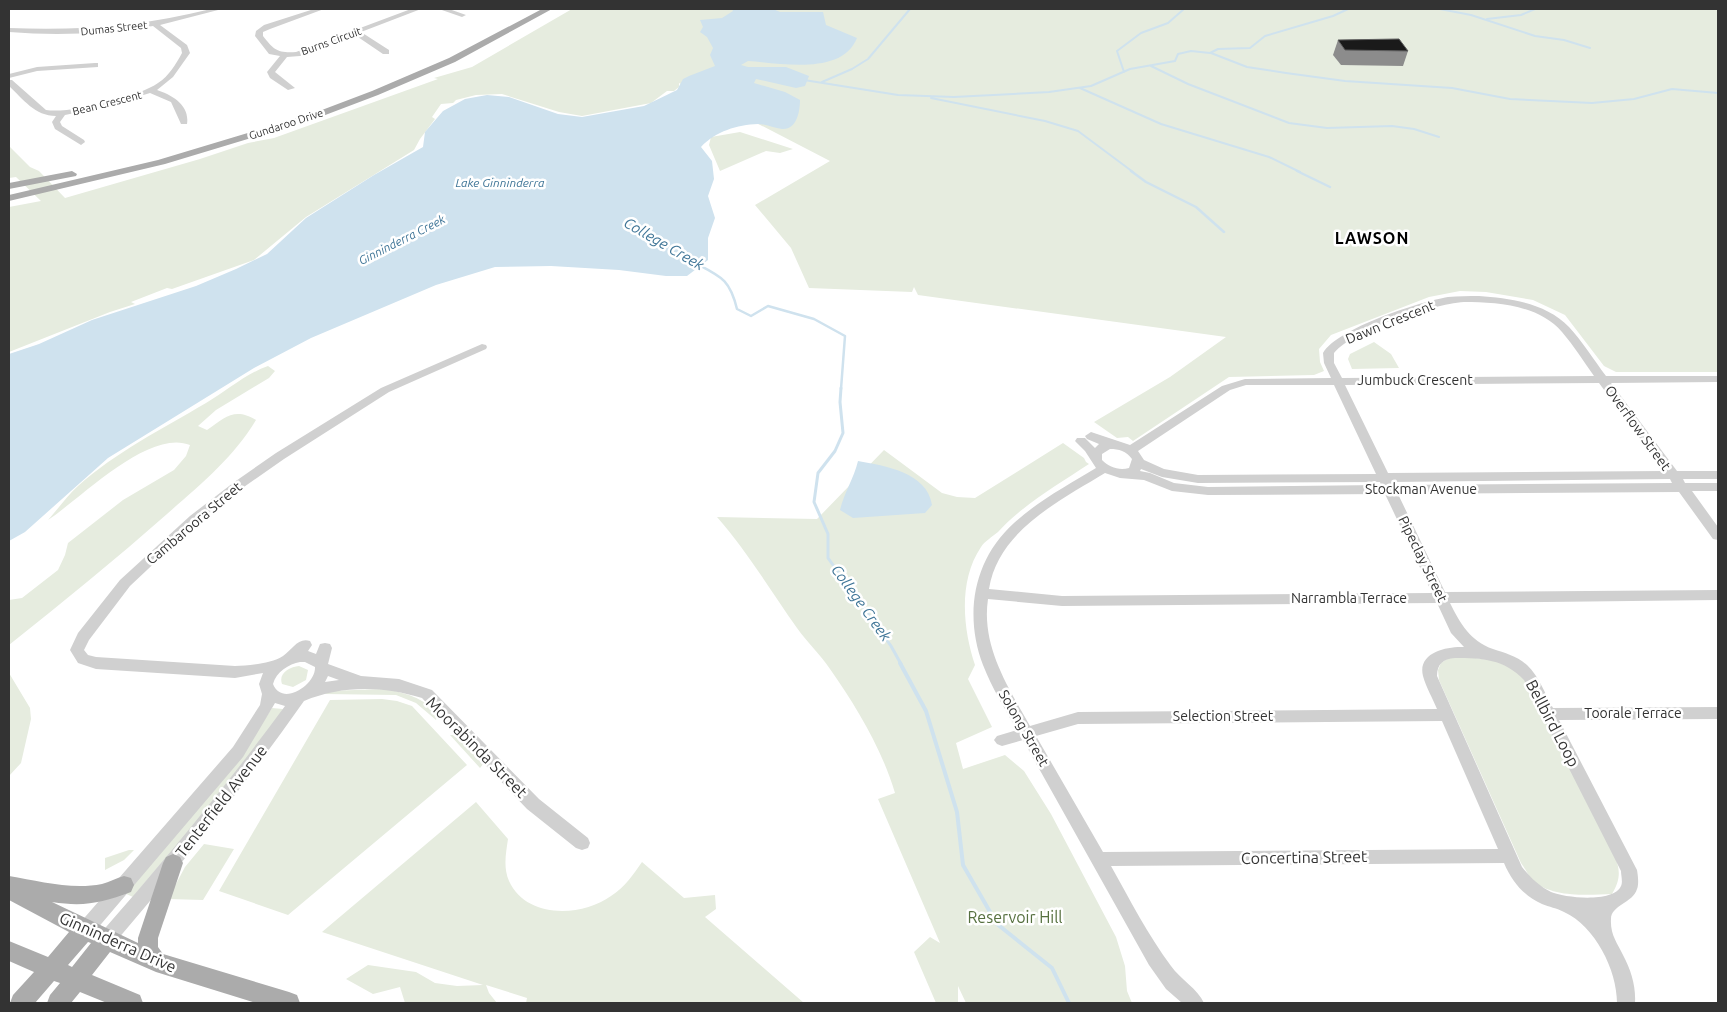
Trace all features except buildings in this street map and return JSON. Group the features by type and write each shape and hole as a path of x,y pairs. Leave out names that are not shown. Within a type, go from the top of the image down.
{"main road":[{"name":"Gundaroo Drive","path":"9,186 165,152 322,104 398,75 460,47 530,9"},
{"name":"Gundaroo Drive","path":"11,199 161,162 326,111 383,90 452,60 548,9"},
{"path":"156,962 148,949 148,938 173,863"},
{"path":"9,885 56,893 85,894 102,893 124,885"},
{"name":"Ginninderra Drive","path":"9,890 85,930 156,962 289,1003"},
{"path":"21,1003 85,930"},
{"path":"58,1003 106,940"},
{"path":"9,951 132,1003"}],"street":[{"name":"Dumas Street","path":"9,30 48,33 82,32 154,24 218,9"},
{"name":"Burns Circuit","path":"320,9 268,27 259,33 259,37 271,51 285,54 305,52 417,9"},
{"path":"444,9 462,15"},
{"name":"Bean Crescent","path":"9,82 43,112 61,114 151,91 163,83 186,53 182,45 154,24"},
{"path":"356,32 386,52"},
{"path":"285,54 271,72 291,88"},
{"path":"9,76 37,69 95,65"},
{"path":"151,91 175,100 179,104 184,122"},
{"path":"61,114 56,122 58,127 81,142"},
{"name":"Dawn Crescent","path":"1338,381 1328,356 1331,349 1342,341 1360,331 1427,304 1471,299 1518,305 1552,318 1565,329 1603,379"},
{"name":"Cambaroora Street","path":"285,661 254,670 235,672 96,663 83,659 77,650 82,637 125,583 194,519 237,486 280,456 385,390 482,347"},
{"name":"Overflow Street","path":"1603,379 1674,476"},
{"name":"Jumbuck Crescent","path":"1131,450 1234,384 1251,381 1718,379"},
{"name":"Pipeclay Street","path":"1338,381 1456,629 1468,642 1486,652"},
{"path":"1086,438 1112,445 1131,450 1136,455 1139,463 1132,471 1114,473 1099,463 1089,448 1086,438"},
{"path":"1099,463 1099,450 1112,445"},
{"name":"Solong Street","path":"1099,463 1037,511 1011,534 992,561 981,593 979,618 987,658 999,685 1163,971 1195,1003"},
{"name":"Stockman Avenue","path":"1139,463 1162,473 1189,479 1387,484 1718,487"},
{"name":"Stockman Avenue","path":"1126,473 1146,476 1172,487 1196,490 1718,476"},
{"path":"1674,476 1718,536"},
{"name":"Narrambla Terrace","path":"981,593 1026,599 1062,601 1718,595"},
{"path":"1456,629 1457,642 1454,648 1449,653 1435,659 1429,671 1432,682 1508,856 1516,872 1527,885 1549,899 1577,909 1604,936"},
{"path":"305,645 268,676 268,690 278,698 286,700 359,682"},
{"name":"Bellbird Loop","path":"1449,653 1486,652 1504,657 1521,667 1529,676 1629,870 1631,882 1628,892 1621,900 1610,904"},
{"path":"285,661 308,656 323,660 359,682"},
{"path":"305,694 319,682 323,660"},
{"name":"Cambaroora Street","path":"235,672 268,690"},
{"name":"Moorabinda Street","path":"359,682 399,685 427,694 533,804 582,843"},
{"name":"Tenterfield Avenue","path":"85,930 238,752 267,706 268,690"},
{"name":"Tenterfield Avenue","path":"106,940 173,863 305,694"},
{"name":"Toorale Terrace","path":"1549,714 1718,712"},
{"name":"Selection Street","path":"1002,740 1084,717 1446,714"},
{"name":"Concertina Street","path":"1099,859 1508,856"},
{"path":"1566,904 1610,904"},
{"path":"1610,904 1605,908 1602,916 1604,936 1624,982 1626,1003"}],"green space":[{"path":"572,9 1718,9 1718,372 1616,372 1604,366 1565,315 1533,300 1486,292 1460,291 1429,297 1331,335 1319,349 1320,362 1324,371 1314,375 1229,377 1133,441 1128,437 1117,438 1094,422 1170,377 1226,337 918,295 914,287 912,292 809,288 791,248 755,205 830,161 679,83 679,87 674,91 667,91 651,103 582,116 559,112 502,94 476,95 456,100 453,103 441,104 432,117 435,119 414,150 306,217 254,260 172,289 167,288 131,302 135,304 9,352 9,207 41,201 16,177 9,178 9,146 30,167 39,171 65,198 200,159 248,143 274,138 438,79 434,78 472,67"},
{"path":"740,132 793,149 780,153 766,151 720,171 709,145 711,137"},
{"path":"1374,342 1391,354 1399,368 1352,369 1348,359 1350,354"},
{"path":"268,366 275,371 269,378 216,410 198,426 207,430 230,415 236,414 249,416 256,420 226,459 192,492 128,547 9,645 9,600 22,598 58,570 68,543 123,500 174,470 186,456 190,445 173,442 155,447 135,456 116,468 48,520 70,494 108,462 244,378"},
{"name":"Reservoir Hill","path":"1063,443 1084,458 1089,464 1041,495 1008,522 984,543 974,560 966,590 965,605 968,636 975,665 968,679 992,727 956,743 963,769 1005,755 1024,771 1051,814 1116,937 1125,966 1127,991 1132,1003 966,1003 958,986 958,1003 936,1003 914,952 930,937 940,943 878,799 895,793 876,744 840,683 797,628 748,557 717,517 817,519 884,450 942,493 957,497 975,498"},
{"path":"1454,655 1504,662 1523,677 1610,844 1619,869 1618,881 1612,894 1581,895 1560,893 1540,886 1532,880 1521,863 1439,680 1438,670 1441,663"},
{"path":"299,666 308,670 306,680 293,687 282,684 283,674 289,669"},
{"path":"9,673 30,708 31,719 21,763 9,776"},
{"path":"384,689 407,694 426,703 438,714 436,720 416,703 396,695 325,694 327,691"},
{"path":"382,699 412,706 467,765 288,915 219,891 330,700"},
{"path":"272,708 283,709 231,782 133,897 122,892 252,739"},
{"path":"450,735 458,735 484,763 480,768"},
{"path":"476,802 508,839 507,876 517,893 528,902 541,908 556,911 585,908 599,903 620,889 642,862 684,898 715,895 716,909 705,917 804,1003 526,1003 527,998 486,985 489,993 497,1003 405,1003 400,987 373,994 346,979 368,965 416,972 435,983 457,986 483,985 322,932"},
{"path":"204,844 234,849 203,900 168,899 185,867"},
{"path":"134,850 124,860 105,870 105,858"}],"water":[{"name":"Lake Ginninderra","path":"732,9 823,12 826,25 857,38 849,50 838,58 824,63 793,65 748,61 741,65 748,67 786,67 809,76 805,86 796,88 756,79 754,83 785,92 800,100 797,119 791,126 782,129 758,124 735,127 713,137 701,147 712,161 714,179 708,196 715,218 708,238 708,260 687,276 666,276 619,270 551,266 495,267 436,285 311,338 254,368 108,458 25,532 9,541 9,354 39,344 92,320 196,286 267,254 306,218 423,147 425,132 443,111 465,99 487,95 509,97 558,114 582,117 644,106 677,90 683,79 715,66 710,55 713,48 707,37 700,32 703,27 700,20 722,18 733,11"},
{"path":"858,461 892,468 914,478 928,494 932,505 925,513 853,518 840,510"}],"waterway":[{"path":"822,82 852,69 868,59 910,9"},
{"path":"1124,72 1117,51 1141,33 1168,23 1184,9"},
{"path":"1124,72 1175,61 1178,54 1191,51 1210,53 1218,49 1250,48 1265,36 1333,16 1348,9"},
{"path":"1440,9 1471,15 1535,36 1564,40 1590,48"},
{"path":"1487,19 1521,15 1535,9"},
{"path":"1211,53 1247,67 1345,81 1452,88 1510,99 1592,103 1634,99 1672,89 1718,93"},
{"path":"1151,66 1188,84 1289,123 1327,128 1392,126 1414,129 1439,137"},
{"path":"804,80 898,95 954,97 1049,92 1091,86 1124,72"},
{"path":"1080,88 1161,124 1269,157 1300,172"},
{"path":"931,98 1045,121 1078,131 1133,172"},
{"path":"1131,171 1146,182 1196,207 1224,232"},
{"path":"1297,171 1330,187"},
{"name":"College Creek","path":"697,264 724,280 728,285 737,309 751,316 768,306 814,319 845,336 841,389"},
{"name":"College Creek","path":"841,388 840,402 843,433 835,451 818,473 814,502 828,534 828,558 891,646 901,664"},
{"name":"College Creek","path":"900,663 926,711 957,812 963,865 997,924 1052,968 1069,1003"}],"district":[{"name":"LAWSON","path":"1372,238"}],"water label":[{"name":"Ginninderra Creek","path":"402,240"}]}
